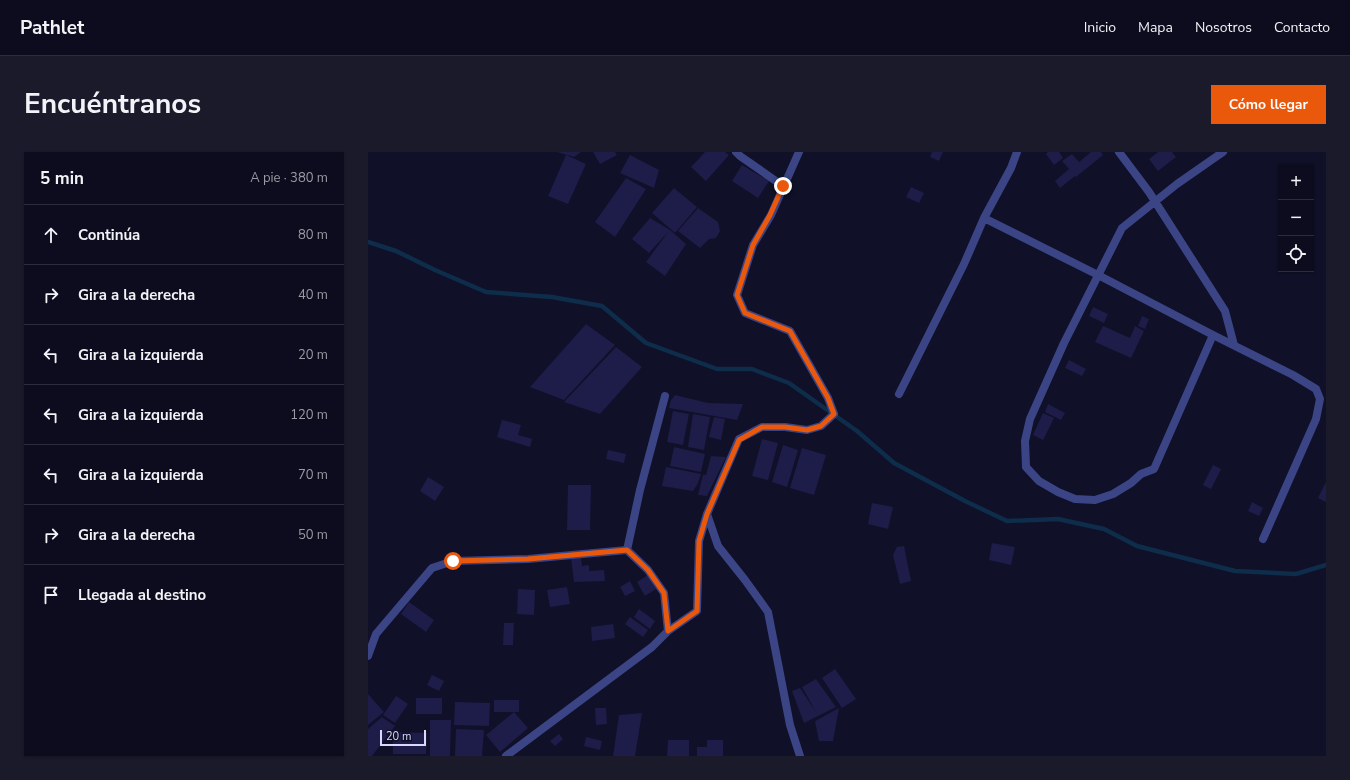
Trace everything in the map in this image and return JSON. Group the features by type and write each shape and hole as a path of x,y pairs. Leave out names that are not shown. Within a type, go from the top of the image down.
{"street":[{"path":"736,152 783,186"},
{"path":"506,756 652,647 668,631 697,611 699,541 707,514 739,440 762,427 785,427 807,430 821,426 834,414 828,398 790,331 745,313 737,295 753,245 770,215 799,152"},
{"path":"899,394 964,264 984,218 1011,168 1017,152"},
{"path":"1119,152 1155,201 1225,311 1234,345"},
{"path":"1213,335 1154,469 1141,474 1131,484 1113,494 1095,500 1075,499 1058,492 1039,481 1026,467 1025,441 1030,418 1064,343 1122,228 1155,201 1222,152"},
{"path":"984,218 1098,274 1213,335 1294,374 1316,389 1320,399 1316,419 1263,539"},
{"path":"627,550 640,490 665,396"},
{"path":"707,514 718,546 768,612 790,725 800,756"},
{"path":"368,656 376,634 432,568 453,561 528,559 627,550 648,570 664,593 668,631"}],"building":[{"path":"557,152 581,152 574,157"},
{"path":"593,152 615,152 617,155 600,164"},
{"path":"705,152 725,152 729,155 706,181 691,167"},
{"path":"932,152 943,152 939,161 930,157"},
{"path":"1048,152 1059,152 1063,158 1054,165 1046,154"},
{"path":"1091,152 1101,152 1103,155 1060,188 1055,181 1069,169 1062,161 1072,154 1079,162"},
{"path":"1158,152 1172,152 1176,157 1158,171 1149,159"},
{"path":"566,155 586,164 568,204 548,196"},
{"path":"630,155 659,170 654,188 620,173"},
{"path":"742,165 769,181 758,198 732,181"},
{"path":"626,178 646,189 615,237 595,222"},
{"path":"911,187 924,193 919,203 906,197"},
{"path":"674,188 697,207 675,233 652,213"},
{"path":"698,208 718,222 720,231 716,238 709,239 700,248 678,231"},
{"path":"650,218 670,230 686,244 665,276 646,262 668,232 649,253 632,239"},
{"path":"1093,307 1108,314 1104,323 1089,316"},
{"path":"1142,316 1149,319 1145,329 1138,326"},
{"path":"586,324 615,345 564,400 530,387"},
{"path":"1103,326 1130,338 1135,326 1144,331 1131,358 1095,342"},
{"path":"616,347 642,367 600,414 564,402"},
{"path":"1069,360 1086,369 1082,376 1065,368"},
{"path":"675,395 708,403 743,404 737,420 669,408 671,400"},
{"path":"1048,404 1065,413 1061,420 1045,412"},
{"path":"673,411 689,414 683,445 667,442"},
{"path":"1043,413 1054,418 1043,440 1033,435"},
{"path":"693,414 710,417 704,450 688,447"},
{"path":"714,417 725,419 721,440 709,437"},
{"path":"502,420 521,425 518,435 532,439 530,447 497,437"},
{"path":"762,439 778,443 768,480 752,476"},
{"path":"783,445 798,450 787,487 772,482"},
{"path":"674,447 705,454 701,472 670,466"},
{"path":"802,448 826,455 814,495 790,488"},
{"path":"608,450 626,454 624,463 606,459"},
{"path":"711,456 726,457 707,496 698,495 703,475 706,475"},
{"path":"1213,465 1221,469 1211,489 1203,485"},
{"path":"666,467 701,474 693,491 662,486"},
{"path":"428,477 444,487 435,501 420,491"},
{"path":"1326,482 1326,502 1318,498"},
{"path":"568,485 591,485 590,530 567,530"},
{"path":"1252,502 1263,508 1259,516 1248,511"},
{"path":"872,503 893,507 888,529 868,524"},
{"path":"992,543 1015,547 1011,565 989,560"},
{"path":"904,546 911,581 900,584 893,555 897,547"},
{"path":"581,557 582,566 589,565 589,571 604,570 605,581 574,582 571,558"},
{"path":"648,575 656,589 645,596 637,582"},
{"path":"630,581 635,591 625,596 620,587"},
{"path":"567,587 570,604 550,607 547,590"},
{"path":"518,589 535,590 534,615 517,614"},
{"path":"409,602 434,620 426,632 401,614"},
{"path":"639,609 655,621 650,629 634,617"},
{"path":"630,617 648,630 643,637 625,624"},
{"path":"504,623 514,623 513,645 503,645"},
{"path":"613,624 615,638 592,641 591,627"},
{"path":"835,669 856,699 842,708 822,678"},
{"path":"432,675 444,681 439,691 427,685"},
{"path":"816,679 836,707 804,723 792,691 800,688 816,712 802,687"},
{"path":"368,694 384,712 368,725"},
{"path":"396,696 408,704 395,723 383,715"},
{"path":"416,698 442,698 442,714 416,714"},
{"path":"494,700 519,700 519,712 494,712"},
{"path":"455,702 490,703 489,726 454,725"},
{"path":"595,708 606,708 607,724 596,725"},
{"path":"839,708 833,741 819,741 815,721"},
{"path":"514,712 528,728 500,752 486,735"},
{"path":"642,713 635,756 613,756 619,715"},
{"path":"382,717 395,726 372,756 368,756 368,729"},
{"path":"430,720 451,720 450,756 430,756"},
{"path":"456,729 484,730 482,756 455,756"},
{"path":"393,732 427,733 426,754 393,754"},
{"path":"559,734 563,739 555,746 550,741"},
{"path":"586,737 602,741 600,750 584,746"},
{"path":"668,740 689,740 689,756 667,756"},
{"path":"707,740 723,740 723,756 697,756 697,747 707,747"}],"waterway":[{"path":"368,242 396,251 486,292 552,297 602,306 646,343 717,369 752,369 789,383 857,431 894,463 965,501 1007,521 1058,519 1104,529 1137,546 1235,571 1296,574 1326,565"}],"route":[{"path":"453,561 528,559 627,550 648,570 664,593 668,631 697,611 699,541 707,514 739,440 762,427 785,427 807,430 821,426 834,414 828,398 790,331 745,313 737,295 753,245 770,215 783,186"}]}
